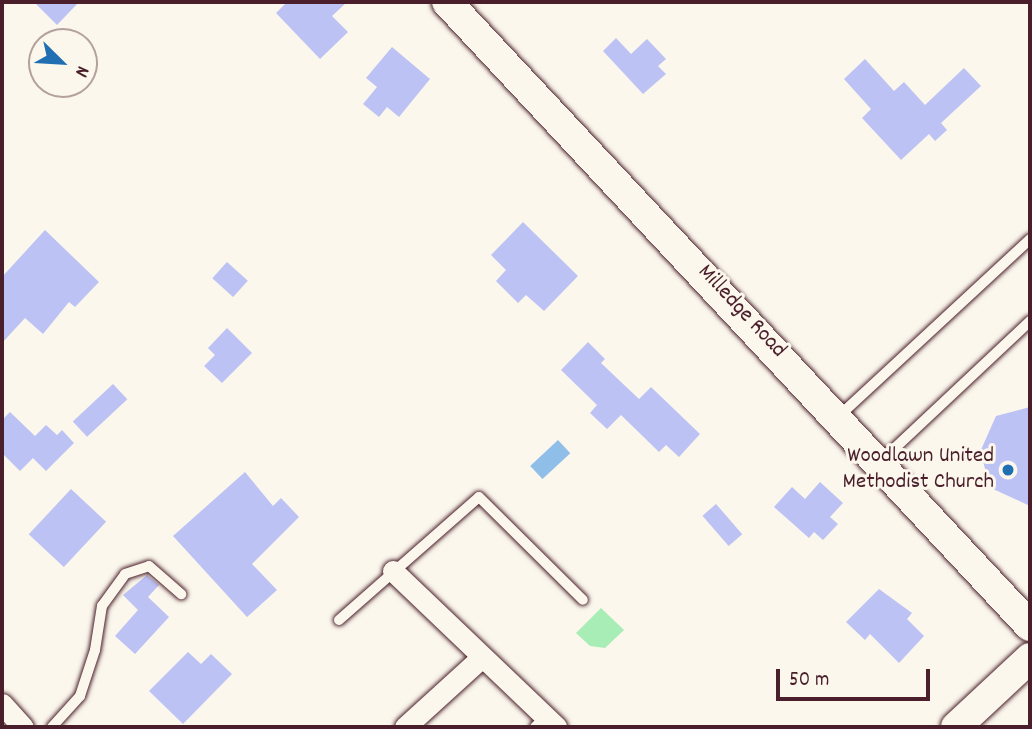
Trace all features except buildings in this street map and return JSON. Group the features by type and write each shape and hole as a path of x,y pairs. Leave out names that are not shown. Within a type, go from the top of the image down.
{"street":[{"name":"Milledge Road","path":"447,2 838,417 1030,626"},
{"path":"393,571 482,657 545,724"},
{"path":"405,727 482,657"},
{"path":"956,727 1030,658"},
{"path":"2,705 23,727"}],"lane":[{"path":"838,417 1030,239"},
{"path":"880,463 1030,321"},
{"path":"339,620 479,497 583,600"},
{"path":"52,727 80,696 95,650 102,606 125,574 149,566 181,594"}],"green space":[{"path":"601,608 624,630 605,648 590,646 576,633"}],"water":[{"path":"558,440 570,453 542,479 530,466"}],"place":[{"name":"Woodlawn United Methodist Church","path":"1008,470"}]}
